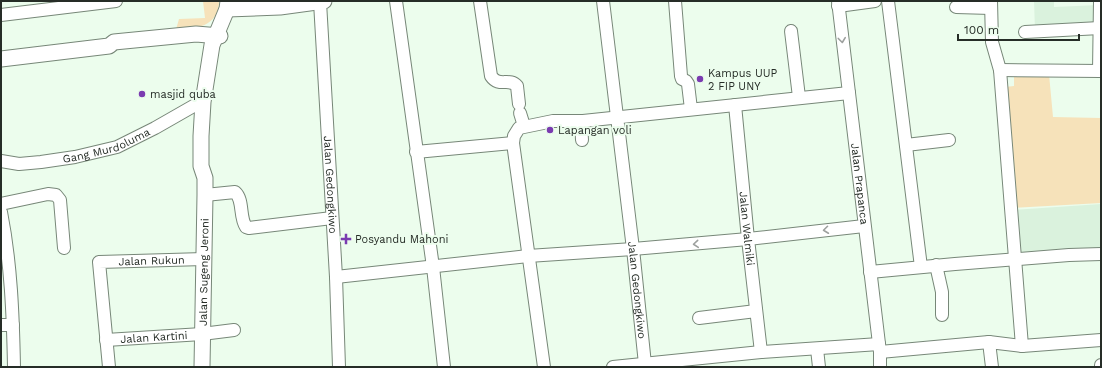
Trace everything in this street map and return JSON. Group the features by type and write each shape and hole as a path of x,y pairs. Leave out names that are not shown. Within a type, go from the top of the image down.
{"main road":[{"path":"1,59 109,46 115,48 216,41 230,5 280,7 322,1"},
{"name":"Jalan Sugeng Jeroni","path":"202,367 205,178 201,166 201,136 203,102 216,41"},
{"name":"Jalan Sugeng Jeroni","path":"205,178 210,165 216,41"}],"street":[{"path":"1,15 82,3 116,1"},
{"name":"Jalan Gedongkiwo","path":"322,1 339,367"},
{"path":"396,1 433,267 444,367"},
{"path":"480,1 491,76 498,82 510,82 517,86 524,126"},
{"name":"Jalan Gedongkiwo","path":"603,1 633,249 645,364"},
{"path":"675,1 681,76 682,79 686,81 691,109"},
{"path":"838,4 875,1"},
{"path":"888,1 921,267"},
{"path":"1000,70 1100,71 1100,1"},
{"name":"Jalan Prapanca","path":"838,4 880,367"},
{"path":"956,7 991,5 992,42 1000,70 1022,346"},
{"path":"1025,32 1100,28"},
{"path":"791,31 799,97"},
{"path":"544,367 513,143 517,130 524,126 553,121 581,121 617,118 799,97 849,93"},
{"name":"Gang Murdoluma","path":"1,161 19,164 42,162 75,157 117,147 203,102"},
{"name":"Jalan Walmiki","path":"735,104 761,352"},
{"path":"581,121 582,140"},
{"path":"906,145 949,140"},
{"path":"416,152 513,143"},
{"path":"205,194 235,192 240,199 243,221 246,227 249,228 332,218"},
{"path":"1,204 48,194 56,194 60,200 64,248"},
{"path":"1,212 8,256 7,325 14,367"},
{"path":"336,277 528,256 748,239 864,226"},
{"path":"870,272 936,265 1101,254"},
{"name":"Jalan Rukun","path":"106,340 99,262 204,259"},
{"path":"936,265 942,292 942,315"},
{"path":"700,318 756,311"},
{"name":"Jalan Kartini","path":"106,340 202,334 234,330"},
{"path":"106,340 109,367"},
{"path":"613,367 761,352 989,342 1022,346 1101,340"},
{"path":"989,342 992,367"},
{"path":"817,349 819,367"}],"shaded area":[{"path":"203,1 219,1 218,10 215,16 210,21 198,28 175,33 179,19 205,18"},
{"path":"1034,1 1054,1 1054,7 1099,5 1099,27 1035,30"},
{"path":"1049,74 1053,117 1101,118 1101,203 1013,208 1005,87 1014,86 1014,75"},
{"path":"1101,204 1101,253 1018,258 1014,210"}],"place":[{"name":"Kampus UUP 2 FIP UNY","path":"700,79"},
{"name":"masjid quba","path":"142,94"},
{"name":"Lapangan voli","path":"550,130"},
{"name":"Posyandu Mahoni","path":"346,239"}]}
